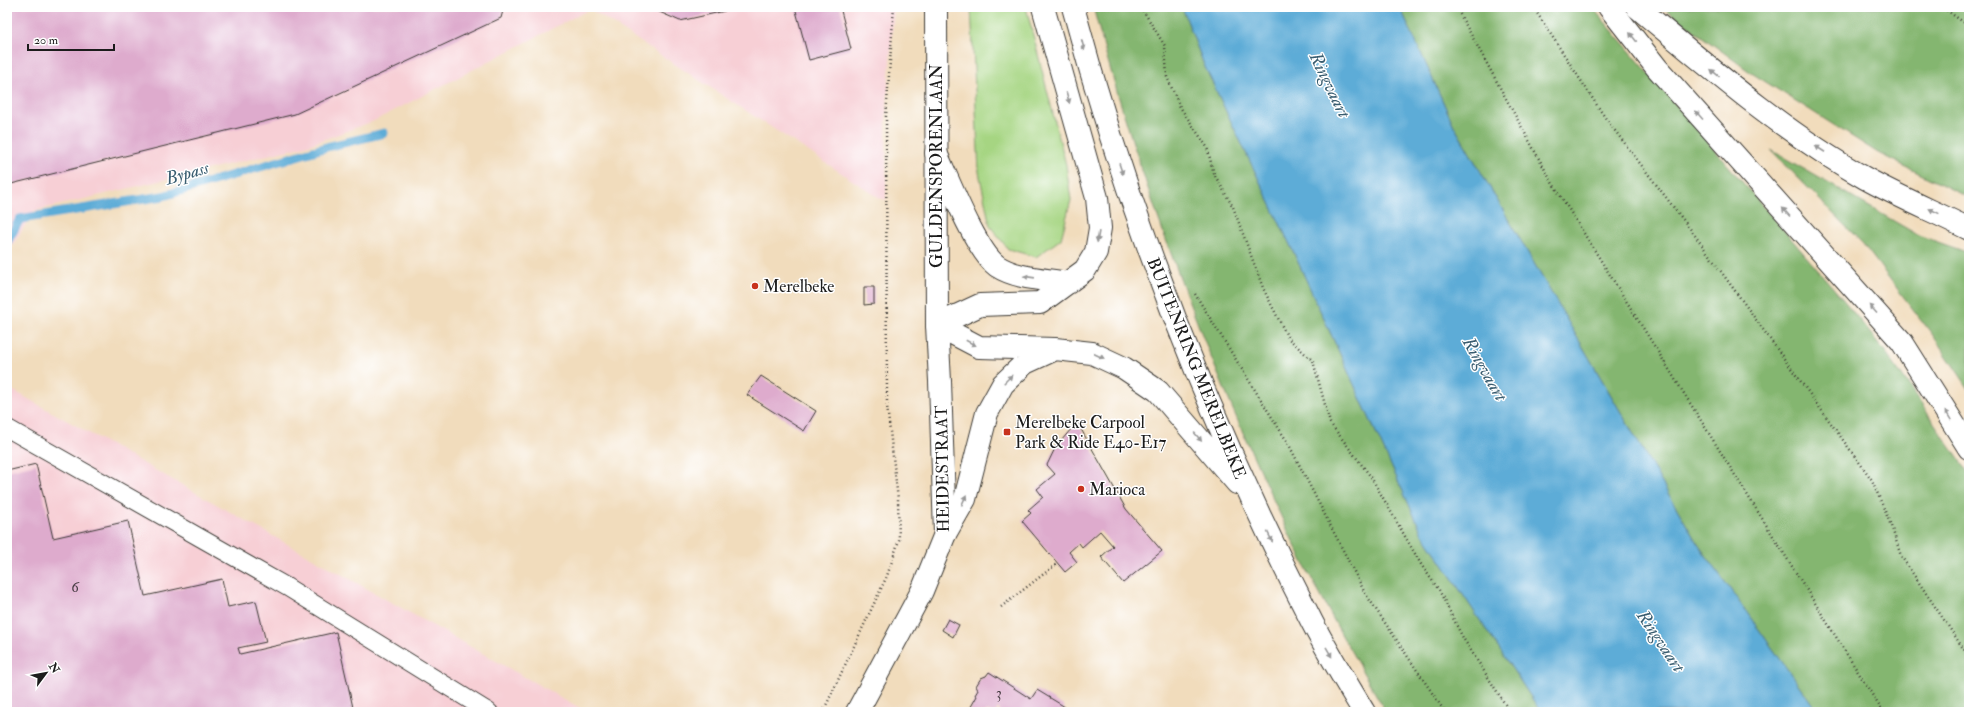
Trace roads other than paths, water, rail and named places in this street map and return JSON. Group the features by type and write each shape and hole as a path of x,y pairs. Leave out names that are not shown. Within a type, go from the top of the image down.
{"main road":[{"name":"GULDENSPORENLAAN","path":"936,7 937,325"},
{"path":"937,325 980,304 1040,303 1085,270 1096,252 1100,228 1097,198 1043,7"},
{"name":"BUITENRING MERELBEKE","path":"1073,7 1115,151 1156,270 1193,367 1253,502 1313,624 1364,712"},
{"path":"1609,7 1657,68 1902,342 1969,448"},
{"path":"1637,7 1732,86 1784,125 1866,178 1969,229"},
{"path":"936,153 981,248 996,265 1018,275 1068,282"},
{"path":"937,325 979,347 1092,353 1124,368 1158,391 1253,502"},
{"name":"HEIDESTRAAT","path":"857,712 922,591 946,534 937,325"},
{"path":"946,534 966,499 988,413 1003,384 1025,363 1055,350"}],"lane":[{"path":"7,428 287,587 489,712"}],"water":[{"name":"Ringvaart","path":"1182,7 1400,7 1454,126 1697,543 1818,712 1541,712 1422,533 1292,249 1204,65"}],"waterway":[{"name":"Bypass","path":"7,242 20,219 163,196 330,146 384,133"}],"place":[{"name":"Merelbeke","path":"755,286"},
{"name":"Merelbeke Carpool Park & Ride E40-E17","path":"1007,432"},
{"name":"Marioca","path":"1081,489"}]}
